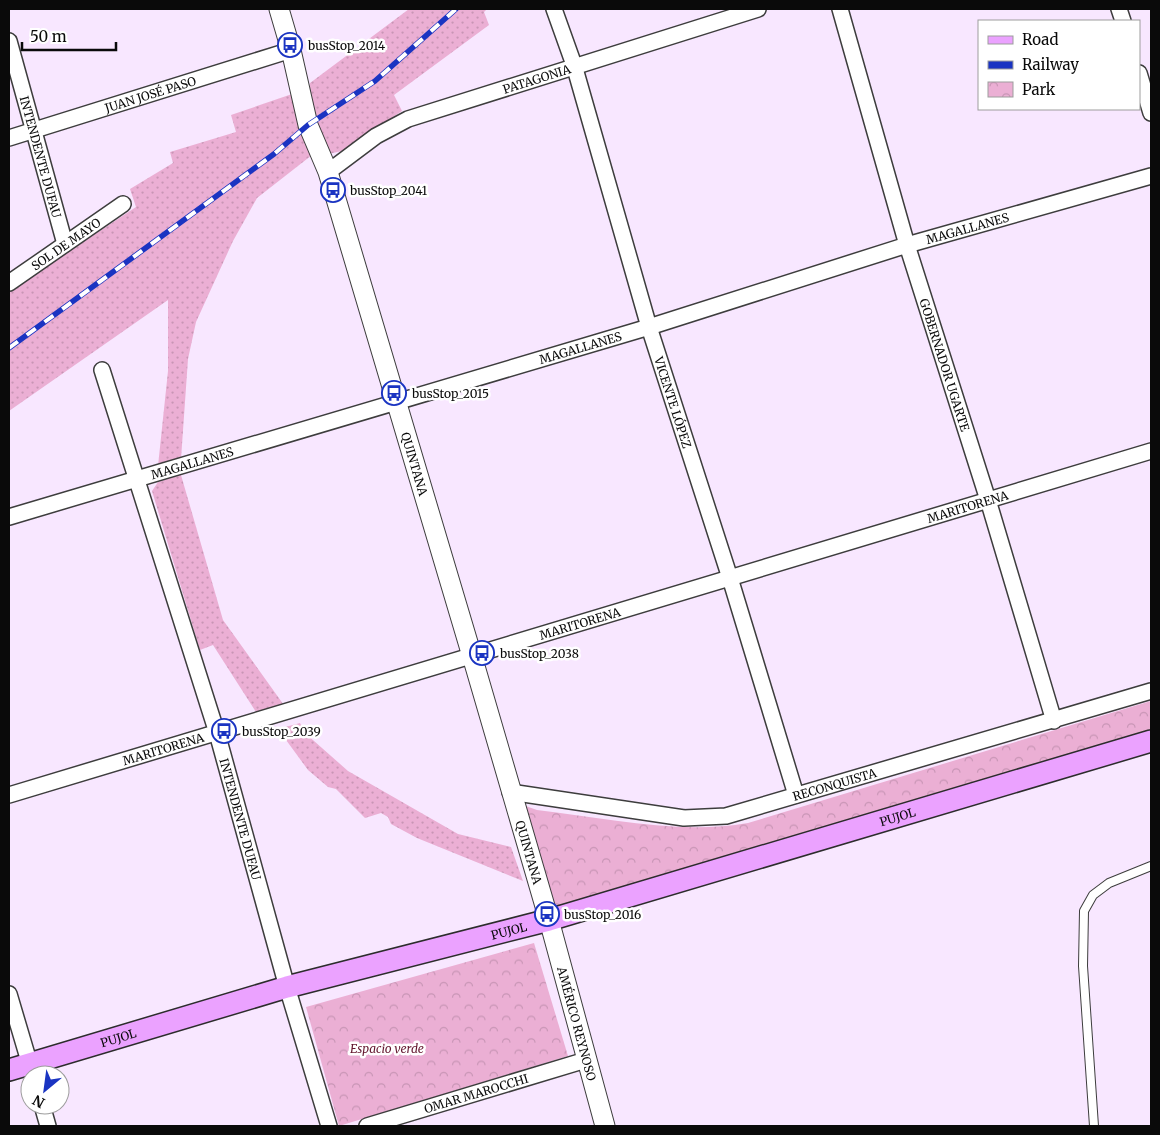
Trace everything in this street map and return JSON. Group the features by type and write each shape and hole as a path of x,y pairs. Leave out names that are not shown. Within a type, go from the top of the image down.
{"main road":[{"name":"PUJOL","path":"43,1065 287,987 549,920 1151,742"}],"street":[{"name":"QUINTANA","path":"279,9 291,50 308,125 328,172 549,920"},
{"name":"VICENTE LÓPEZ","path":"554,9 574,65 649,327 730,578 796,795"},
{"name":"PATAGONIA","path":"328,172 376,136 408,119 574,65 758,9"},
{"name":"GOBERNADOR UGARTE","path":"840,9 907,245 988,500 1054,721"},
{"name":"INTENDENTE DUFAU","path":"9,41 65,244"},
{"name":"JUAN JOSÉ PASO","path":"9,138 291,50"},
{"path":"1140,76 1151,113"},
{"name":"MAGALLANES","path":"9,516 649,327 907,245 1151,176"},
{"name":"SOL DE MAYO","path":"9,283 123,204"},
{"name":"INTENDENTE DUFAU","path":"102,370 216,733 287,987 329,1126"},
{"name":"MARITORENA","path":"9,796 1151,451"},
{"name":"RECONQUISTA","path":"510,792 684,818 726,816 1151,691"},
{"name":"AMÉRICO REYNOSO","path":"549,920 605,1126"},
{"path":"9,994 30,1065"},
{"name":"OMAR MAROCCHI","path":"367,1126 586,1060"}],"lane":[{"path":"1094,1126 1083,966 1084,911 1093,895 1109,883 1151,866"}],"green space":[{"path":"409,9 487,9 484,12 489,25 394,95 402,111 342,151 328,154 322,149 309,95 310,83"},
{"path":"295,93 312,155 257,198 233,241 196,322 188,359 181,459 158,466 168,371 168,300 9,411 9,291 136,207 130,189 173,163 170,152 236,132 231,115"},
{"path":"181,475 223,620 286,708 258,715 213,645 200,650 152,491 158,482"},
{"path":"1151,701 1151,733 563,910 549,905 520,804 537,810 642,824 696,827 748,823"},
{"path":"300,723 305,733 348,771 458,834 511,847 523,881 417,838 391,824 388,817 381,813 365,818 336,789 328,787 308,770 278,729"},
{"name":"Espacio verde","path":"534,943 568,1056 339,1126 306,1007"}],"railway":[{"path":"9,348 274,154 308,125 375,81 456,9"}],"place":[{"name":"busStop_2014","path":"290,45"},
{"name":"busStop_2041","path":"333,190"},
{"name":"busStop_2015","path":"394,393"},
{"name":"busStop_2038","path":"482,653"},
{"name":"busStop_2039","path":"224,731"},
{"name":"busStop_2016","path":"547,914"}]}
